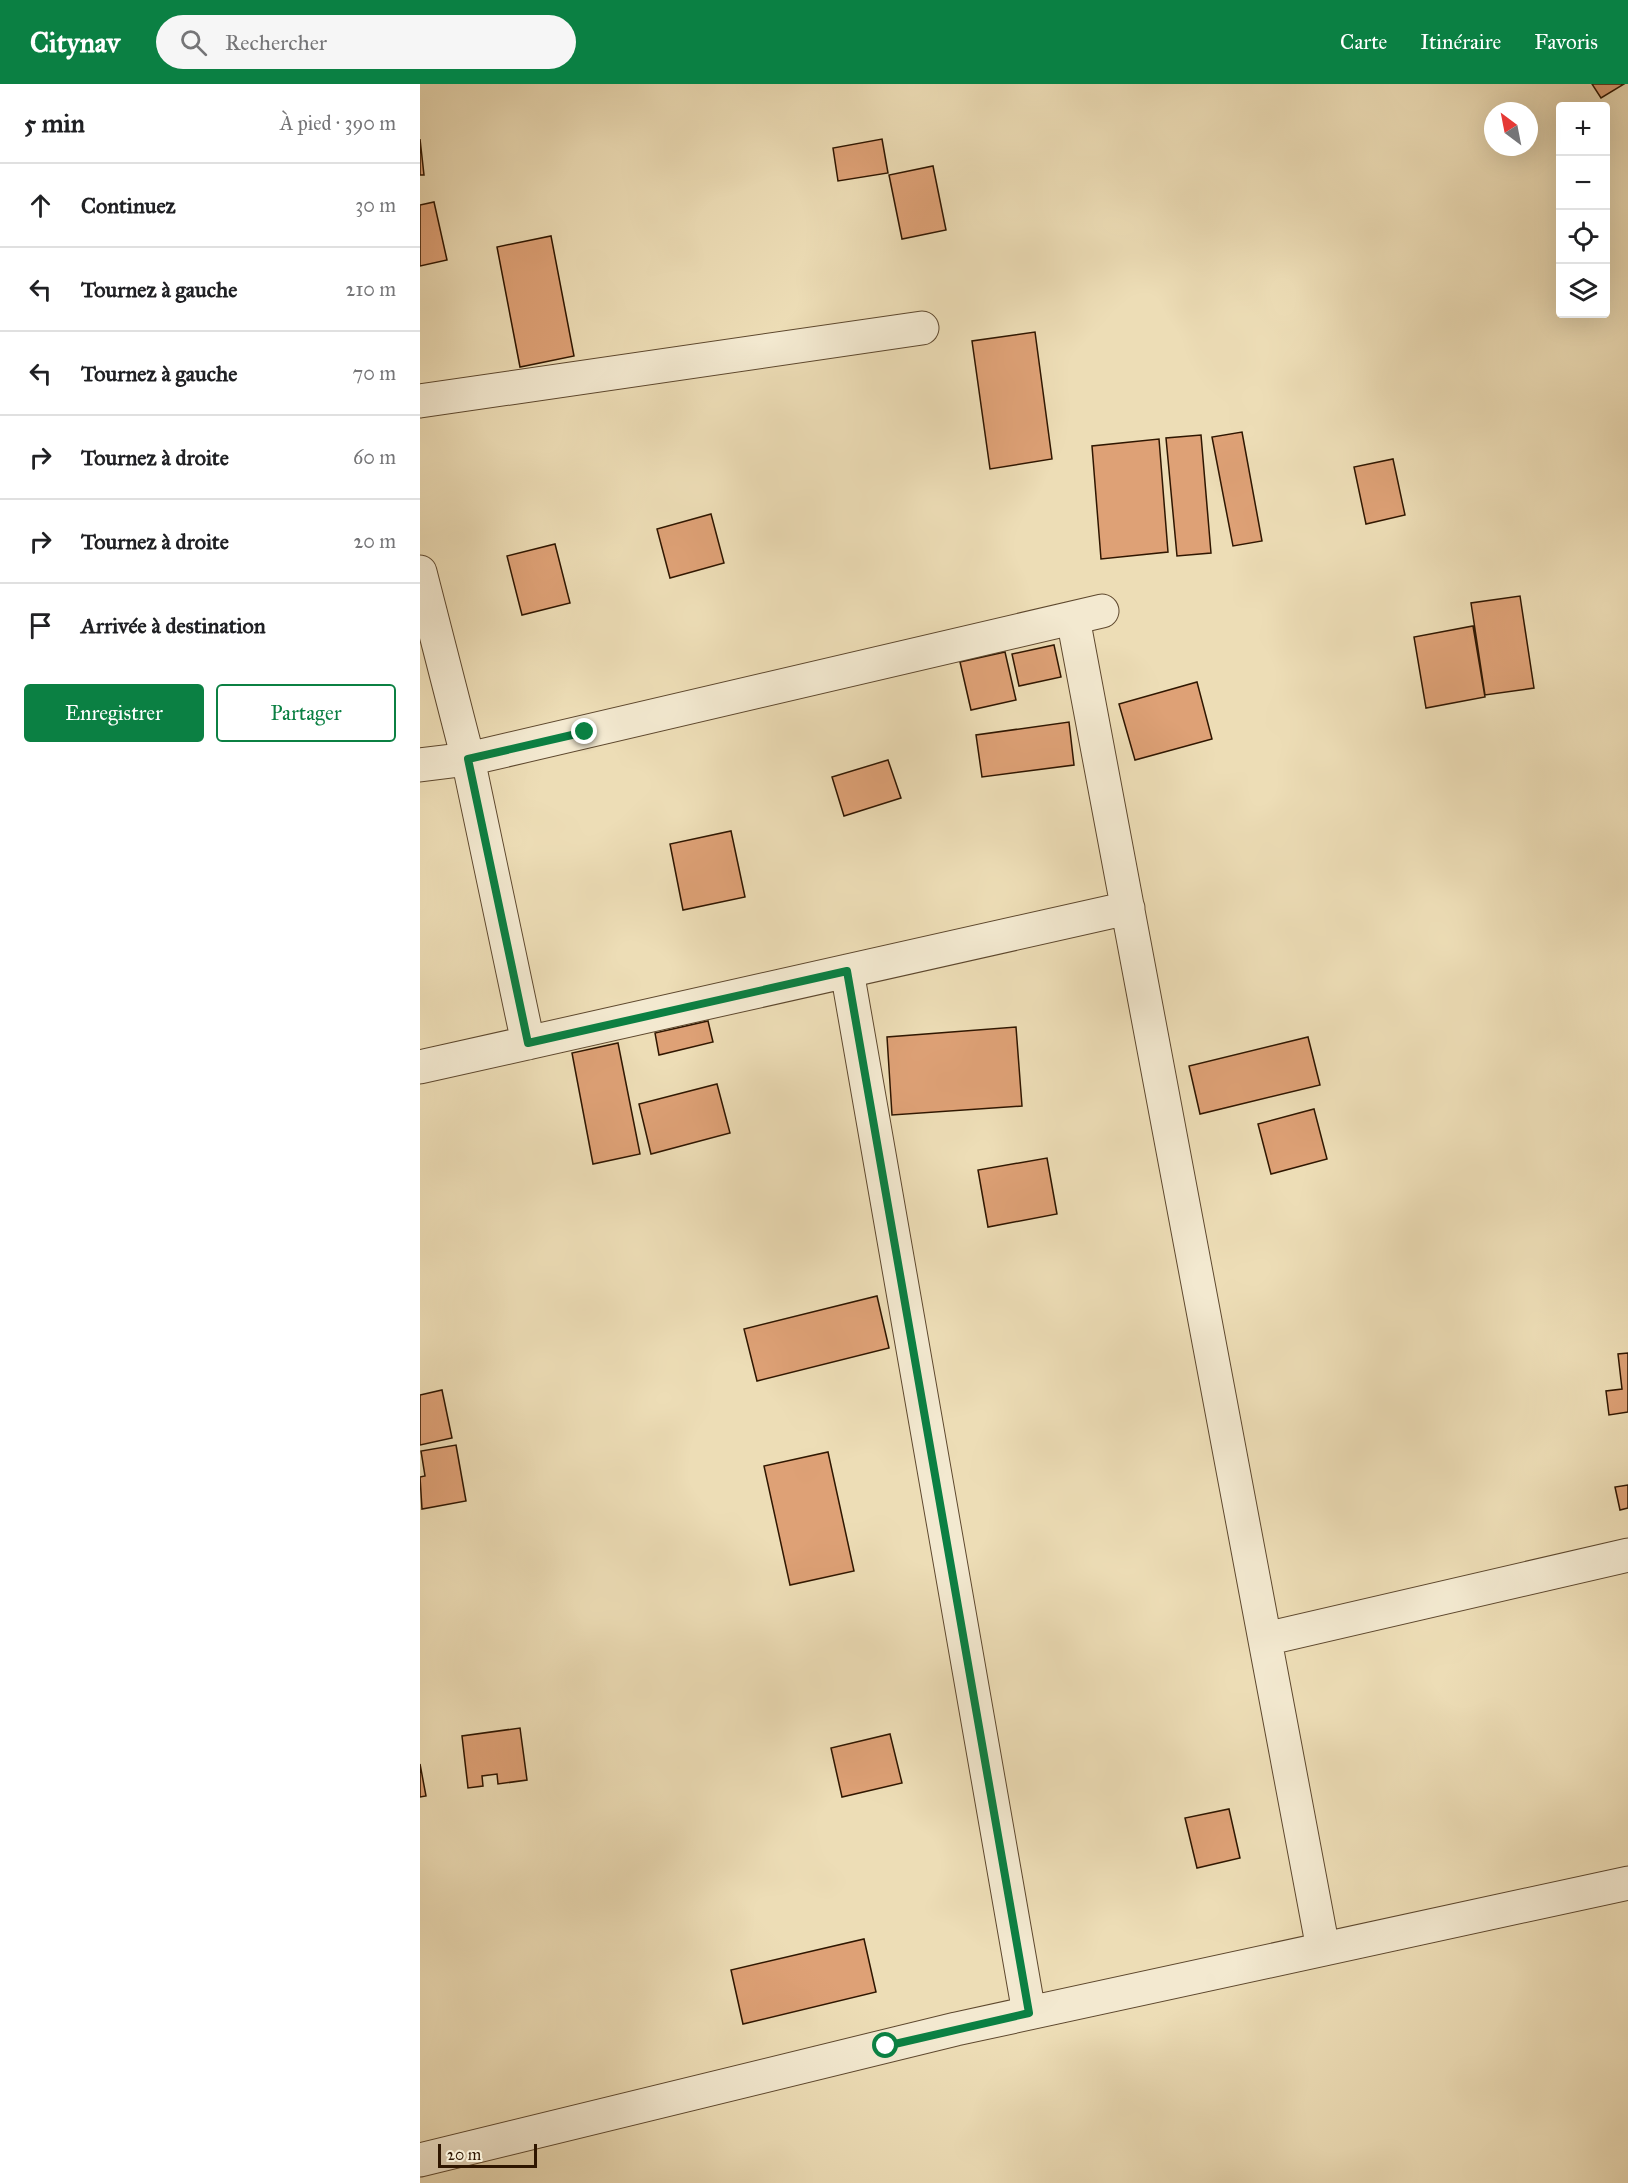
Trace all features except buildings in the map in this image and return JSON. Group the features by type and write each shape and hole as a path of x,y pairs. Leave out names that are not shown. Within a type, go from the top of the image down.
{"street":[{"path":"420,401 922,328"},
{"path":"420,572 468,759 528,1043"},
{"path":"420,765 468,759 1088,615 1128,908 1323,1949"},
{"path":"420,1067 1128,908"},
{"path":"847,971 1029,2013"},
{"path":"1265,1639 1628,1555"},
{"path":"420,2160 956,2029 1628,1884"}],"route":[{"path":"585,732 468,759 528,1043 847,971 1029,2013 886,2046"}]}
